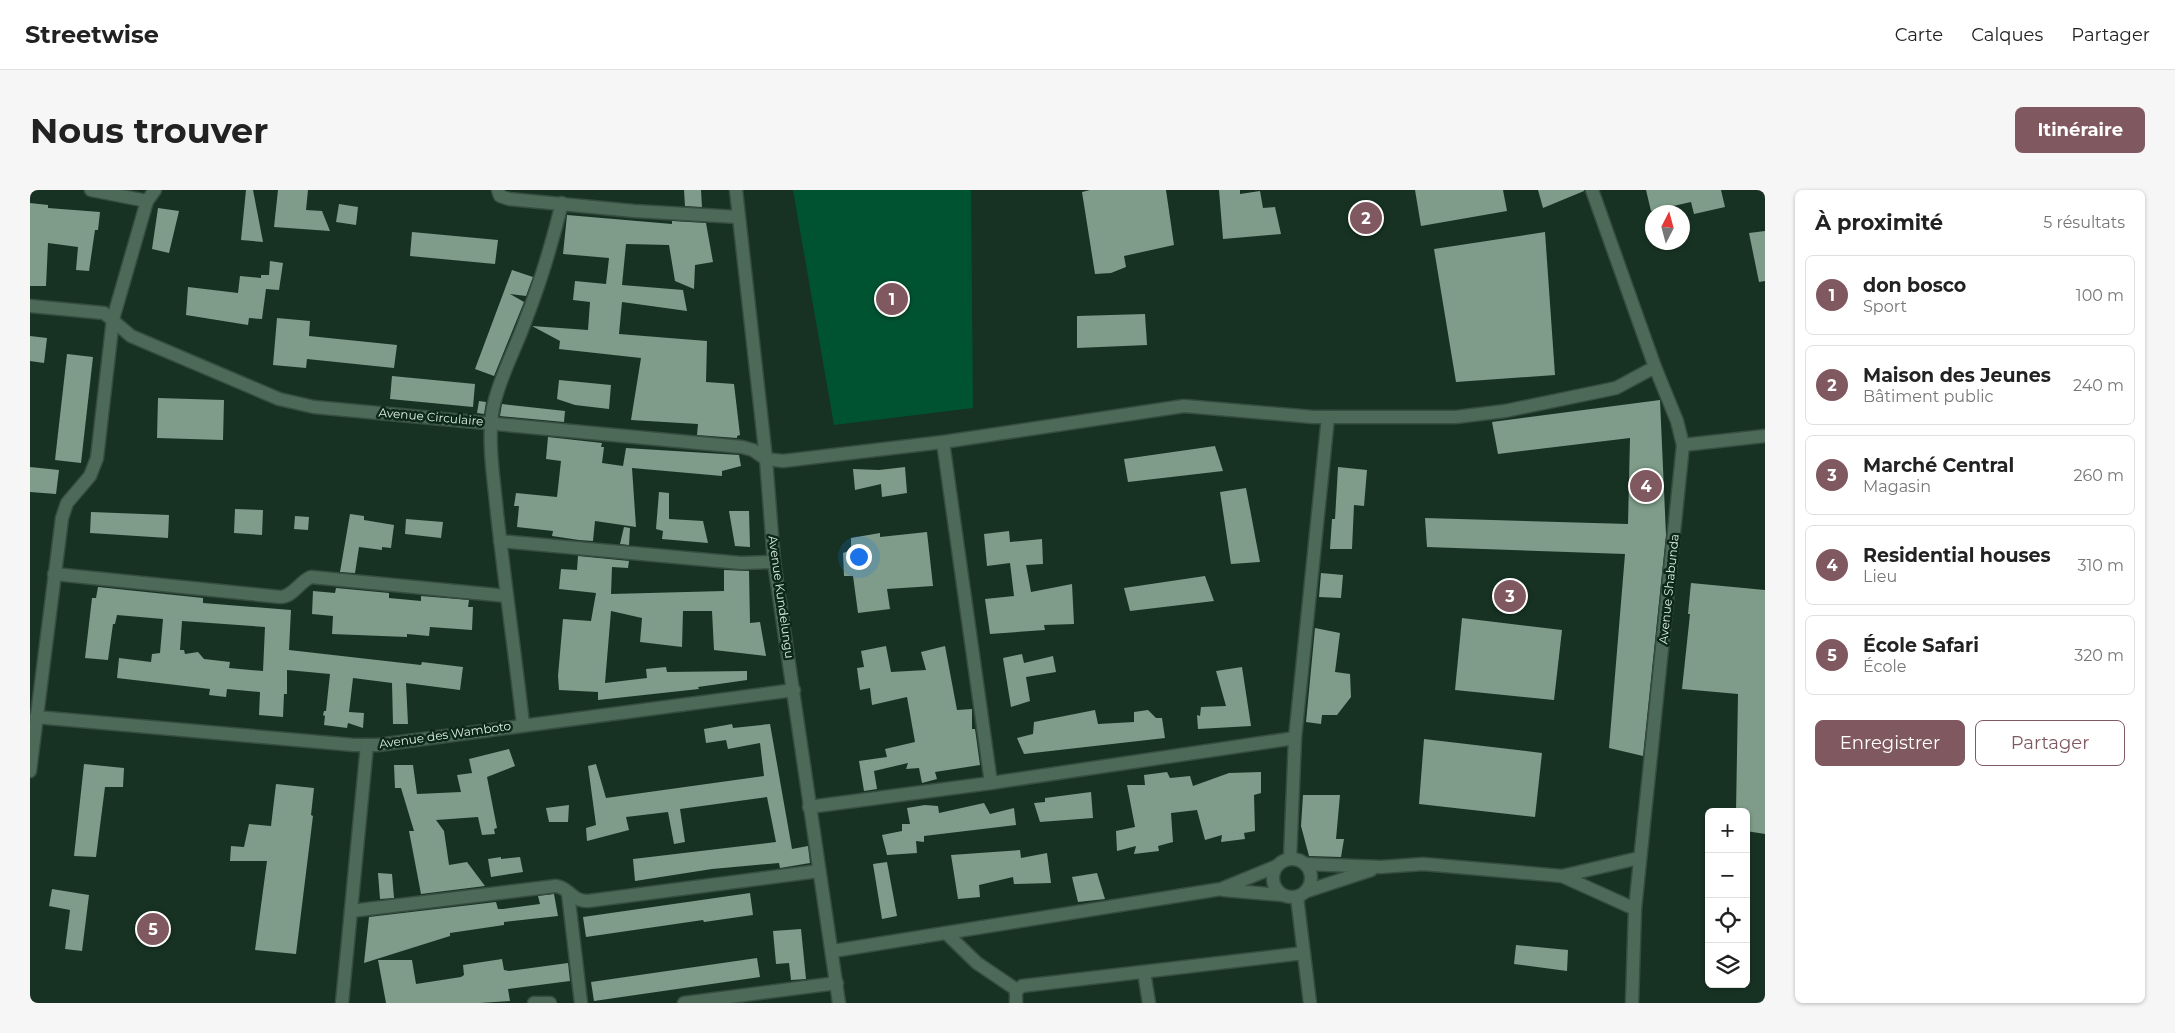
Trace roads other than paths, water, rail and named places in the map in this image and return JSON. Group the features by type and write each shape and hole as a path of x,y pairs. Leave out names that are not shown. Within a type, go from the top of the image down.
{"street":[{"path":"30,771 54,574 64,510 67,503 90,476 97,458 113,319 151,195 91,190"},
{"path":"498,190 500,196 505,198 634,212 738,217"},
{"name":"Avenue Kundelungu","path":"736,190 766,459 774,562 840,1003"},
{"name":"Avenue Shabunda","path":"1592,190 1655,367 1677,421 1683,445 1635,909 1632,1003"},
{"path":"523,724 500,540 493,472 491,423 500,388 527,318 550,249 562,203"},
{"path":"30,306 99,312 113,319"},
{"name":"Avenue Circulaire","path":"113,319 131,336 286,401 314,407 742,447 753,450 766,459"},
{"path":"766,459 792,460 943,442 1184,406 1328,417 1456,417 1505,411 1616,388 1655,367"},
{"path":"1290,859 1295,738 1328,417"},
{"path":"1683,445 1765,436"},
{"path":"943,442 991,783"},
{"path":"500,540 741,563 774,562"},
{"path":"54,574 280,597 288,595 304,580 311,577 507,596"},
{"name":"Avenue des Wamboto","path":"36,717 367,745 794,690"},
{"path":"810,807 991,783 1295,738"},
{"path":"342,1003 367,745"},
{"path":"833,952 1221,889 1290,859 1305,864 1380,867 1423,864 1562,876 1640,858"},
{"path":"1305,864 1311,877 1302,894 1304,953 1310,1003"},
{"path":"1277,866 1273,873 1273,881 1276,889 1282,895"},
{"path":"1221,889 1282,895 1289,898 1380,867"},
{"path":"351,911 553,887 561,887 577,900 588,901 819,871"},
{"path":"1562,876 1635,909"},
{"path":"568,893 581,1003"},
{"path":"946,933 977,963 1017,990"},
{"path":"1016,1003 1017,990 1022,986 1304,953"},
{"path":"1144,972 1149,1003"},
{"path":"684,1003 836,983"},
{"path":"534,1003 550,1003"}],"place":[{"name":"Maison des Jeunes","path":"1366,218"},
{"name":"don bosco","path":"892,299"},
{"name":"Residential houses","path":"1646,486"},
{"name":"Marché Central","path":"1510,596"},
{"name":"École Safari","path":"153,929"}]}
